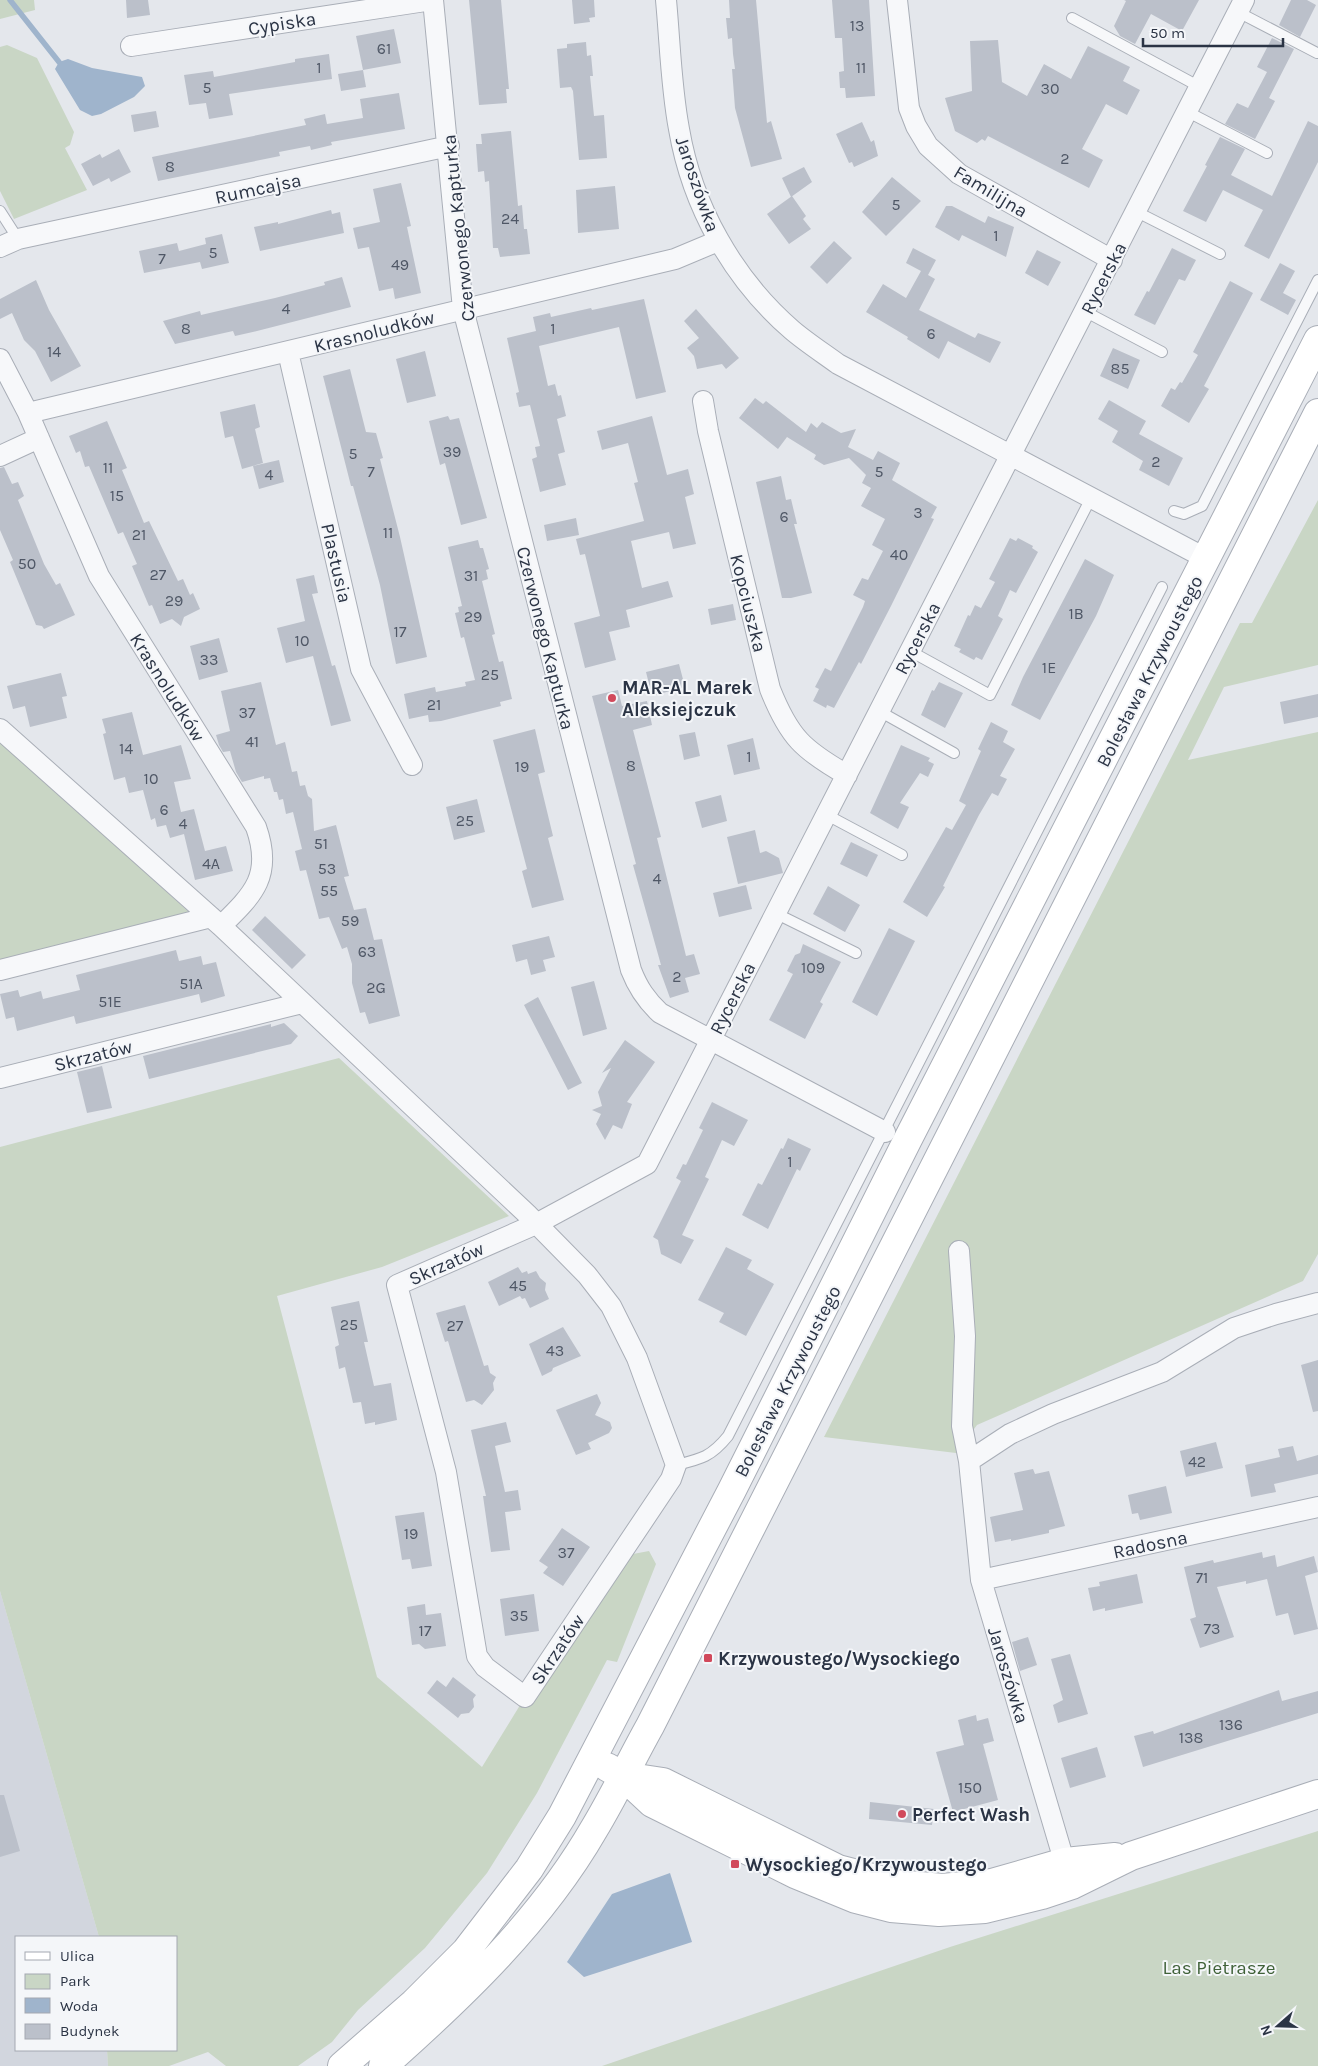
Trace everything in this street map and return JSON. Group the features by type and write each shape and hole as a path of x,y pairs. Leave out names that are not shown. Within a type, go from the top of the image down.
{"main road":[{"name":"Bolesława Krzywoustego","path":"342,2066 414,2003 466,1951 529,1869 562,1816 1318,340"},
{"name":"Bolesława Krzywoustego","path":"383,2066 459,1998 510,1942 555,1886 594,1830 1318,414"},
{"path":"979,1002 982,1025 988,1030 996,1030 1006,1025"},
{"path":"592,1759 623,1776 663,1782 838,1869 896,1884 943,1888 1068,1874 1131,1856 1318,1794"}],"street":[{"name":"Cypiska","path":"131,46 432,0"},
{"name":"Czerwonego Kapturka","path":"432,0 449,146 463,309 631,970 640,990 654,1008 710,1041 885,1132"},
{"name":"Jaroszówka","path":"666,0 678,128 694,184 718,241 740,274 767,306 800,336 838,364 1207,559"},
{"name":"Familijna","path":"897,0 909,108 916,126 928,146 959,174 1112,260"},
{"name":"Rycerska","path":"536,1224 647,1164 1009,456 1086,312 1241,6"},
{"name":"Rumcajsa","path":"9,243 449,146"},
{"name":"Krasnoludków","path":"28,413 675,259 718,241"},
{"name":"Plastusia","path":"288,352 361,670 412,765"},
{"name":"Krasnoludków","path":"0,359 28,413 98,576 256,827 261,842 263,859 260,878 251,896 216,921"},
{"name":"Kopciuszka","path":"703,401 710,441 773,696 782,719 796,739 818,758 847,775"},
{"path":"0,456 39,438"},
{"path":"0,729 216,921 536,1224 587,1275 611,1306 637,1358 676,1465"},
{"path":"0,970 216,921"},
{"name":"Skrzatów","path":"0,1078 302,1004"},
{"name":"Skrzatów","path":"536,1224 397,1285 446,1472 472,1639 477,1656 485,1667 524,1697 672,1479 676,1465"},
{"name":"Jaroszówka","path":"959,1251 965,1336 962,1426 969,1461 981,1580 1068,1874"},
{"path":"969,1461 1010,1434 1053,1414 1162,1372 1234,1328 1318,1303"},
{"name":"Radosna","path":"981,1580 1318,1507"}],"lane":[{"path":"1241,6 1318,53"},
{"path":"1072,18 1200,87"},
{"path":"1188,112 1267,153"},
{"path":"0,211 9,243"},
{"path":"1137,212 1220,254"},
{"path":"1174,511 1184,514 1202,506 1318,280"},
{"path":"1086,312 1162,352"},
{"path":"910,651 990,695 1091,498"},
{"path":"676,1465 704,1458 712,1453 728,1436 1162,587"},
{"path":"880,711 954,753"},
{"path":"827,815 902,855"},
{"path":"776,913 856,953"}],"shaded area":[{"path":"0,1591 99,1936 15,1936 15,2051 107,2051 108,2066 0,2066"}],"green space":[{"path":"0,0 34,0 35,10 0,19"},
{"path":"7,45 37,58 74,132 70,145 65,148 87,190 14,219 0,191 0,47"},
{"path":"1318,500 1318,665 1224,687 1188,760 1318,732 1318,1254 1303,1281 977,1425 956,1453 824,1437 1240,623 1252,623"},
{"path":"0,741 190,913 0,966"},
{"path":"339,1058 509,1216 382,1267 277,1296 377,1677 482,1767 525,1697 633,1554 649,1551 656,1564 617,1662 607,1660 537,1793 487,1873 425,1948 358,2010 332,2042 298,2066 226,2066 208,2052 169,2066 108,2066 107,2051 178,2051 178,1936 99,1936 0,1591 0,1147"},
{"name":"Las Pietrasze","path":"1318,1831 1318,2066 602,2066 950,1947"}],"water":[{"path":"68,59 92,68 142,77 145,86 134,97 101,114 92,116 80,110 55,69 59,62"},
{"path":"670,1873 692,1942 584,1977 567,1962 612,1894"}],"building":[{"path":"126,0 148,0 150,15 127,18"},
{"path":"469,0 501,0 509,89 506,89 507,103 479,105"},
{"path":"572,0 594,0 595,17 589,18 590,22 574,24"},
{"path":"729,0 756,0 767,123 771,121 782,159 751,167 735,108 732,69 735,69 732,38 728,39 726,18 730,18"},
{"path":"832,0 869,0 875,96 846,98 845,88 840,88 839,72 844,71 842,38 835,38"},
{"path":"1124,0 1199,0 1182,31 1151,14 1135,44 1120,36 1114,26 1126,1"},
{"path":"1291,0 1307,0 1316,5 1300,37 1279,25"},
{"path":"394,29 401,63 363,70 356,36"},
{"path":"1272,38 1294,49 1269,98 1275,101 1255,139 1225,124 1237,103 1248,108 1267,72 1257,67"},
{"path":"998,40 1002,82 1027,96 1044,64 1071,79 1088,46 1130,67 1123,81 1140,90 1127,115 1106,104 1082,149 1103,160 1089,188 988,136 985,141 982,139 977,143 955,131 945,98 972,91 970,41"},
{"path":"586,42 587,56 591,55 593,76 590,76 594,116 604,115 607,158 579,160 573,91 571,87 560,88 557,49 567,48 567,44"},
{"path":"329,54 332,79 229,94 233,115 209,119 206,103 189,105 184,75 213,71 214,77 295,62 295,59"},
{"path":"363,70 366,87 341,91 338,74"},
{"path":"399,93 405,129 331,142 332,145 311,150 310,146 279,152 280,156 158,181 152,157 306,125 304,119 325,114 327,124 363,118 360,99"},
{"path":"156,111 159,127 134,132 131,115"},
{"path":"1308,121 1318,126 1318,162 1269,259 1244,246 1263,210 1223,190 1206,222 1183,211 1220,137 1245,149 1231,175 1272,196"},
{"path":"862,122 871,142 874,140 878,156 854,167 852,162 849,163 836,134"},
{"path":"511,131 518,206 522,205 524,229 527,229 530,254 500,257 498,248 493,248 489,181 485,182 484,171 478,172 476,144 482,144 481,134"},
{"path":"119,149 131,172 111,182 109,178 93,186 81,164 100,154 102,158"},
{"path":"804,167 812,182 791,197 782,178"},
{"path":"892,177 921,201 886,236 862,212"},
{"path":"401,183 411,226 407,227 421,293 395,299 393,288 379,291 369,247 358,249 353,228 380,222 373,189"},
{"path":"615,186 619,229 578,233 576,190"},
{"path":"792,196 806,216 803,219 811,229 789,244 767,214"},
{"path":"946,206 952,206 985,223 988,216 1014,227 1006,257 962,235 959,241 935,227"},
{"path":"331,210 332,214 340,212 344,233 260,251 254,227 278,222 278,224"},
{"path":"222,234 229,263 202,269 200,262 144,273 139,251 177,243 179,251 206,244 205,238"},
{"path":"834,241 852,258 827,284 810,267"},
{"path":"913,248 936,260 928,275 935,279 919,310 975,338 978,333 1001,342 990,363 948,341 939,359 907,339 908,337 866,312 883,284 906,298 921,271 906,263"},
{"path":"1172,248 1196,260 1185,281 1179,279 1155,325 1134,315 1147,291 1149,292"},
{"path":"1037,250 1061,262 1048,286 1025,273"},
{"path":"1280,263 1295,271 1283,293 1296,300 1288,315 1260,300"},
{"path":"342,277 351,307 257,331 235,336 233,331 175,344 163,321 200,311 201,315 275,298 325,285 324,282"},
{"path":"36,280 49,310 81,366 51,382 35,351 24,340 12,313 0,319 0,299"},
{"path":"1230,281 1253,293 1204,386 1209,389 1189,423 1161,406 1171,388 1175,390 1180,382 1182,383 1198,355 1193,352"},
{"path":"644,299 666,392 636,399 619,327 539,346 548,386 555,384 558,396 561,395 566,416 557,419 565,452 558,454 566,485 540,492 532,459 537,457 535,447 540,446 530,405 519,407 516,393 519,392 507,338 536,331 533,317 550,313 551,317"},
{"path":"696,309 739,358 726,369 722,364 697,369 694,356 687,348 699,338 684,321"},
{"path":"1113,348 1140,360 1128,389 1100,376"},
{"path":"425,351 436,396 407,403 396,359"},
{"path":"350,369 366,432 376,433 383,458 380,459 427,657 396,664 380,585 353,486 351,486 323,376"},
{"path":"755,398 763,404 766,401 806,432 811,423 817,428 822,422 841,433 856,429 848,447 873,460 878,451 900,463 892,480 937,507 931,518 934,519 891,606 861,664 859,662 834,708 827,705 826,708 813,701 819,689 815,687 825,668 831,671 863,607 865,601 853,595 862,578 868,580 883,551 872,545 885,519 861,506 871,488 862,483 866,475 849,458 824,465 814,459 816,455 787,437 778,449 739,418"},
{"path":"1109,400 1146,421 1139,434 1183,458 1169,486 1139,470 1143,461 1112,442 1118,431 1098,419"},
{"path":"255,404 260,427 255,429 263,463 242,469 233,436 225,438 220,412"},
{"path":"448,416 450,420 459,418 487,518 461,525 445,463 440,465 429,421"},
{"path":"652,416 667,475 688,469 694,494 685,497 696,544 673,549 669,532 631,541 642,588 668,581 673,597 626,610 630,627 609,632 616,660 585,668 574,623 600,616 585,554 580,555 576,539 644,521 634,483 638,482 628,443 602,450 597,431"},
{"path":"107,421 127,468 122,470 144,523 149,521 178,581 183,579 190,595 193,593 200,609 184,617 181,626 172,619 160,624 152,605 149,606 132,566 137,564 123,532 118,534 89,466 85,467 80,451 76,453 69,436"},
{"path":"279,460 284,482 259,489 253,466"},
{"path":"4,467 12,484 18,482 24,496 18,500 44,564 56,585 60,583 75,615 44,629 42,626 36,625 10,562 13,560 0,530 0,468"},
{"path":"781,476 786,500 791,499 797,524 794,524 812,593 791,598 782,598 756,482"},
{"path":"576,518 579,535 547,541 544,525"},
{"path":"1010,538 1016,541 1018,538 1033,546 1032,548 1038,552 1016,593 1010,590 998,616 1003,619 982,660 976,657 974,660 959,652 961,649 954,646 968,615 970,616 975,605 981,608 995,582 989,579"},
{"path":"478,540 480,548 483,548 489,569 486,570 488,579 482,581 495,634 492,635 499,662 503,661 512,699 500,702 501,706 441,721 429,722 428,715 409,719 404,694 435,687 436,692 466,686 465,682 475,680 464,637 461,638 455,613 459,612 458,607 462,606 448,547"},
{"path":"1085,559 1114,575 1096,616 1040,720 1011,705 1023,677"},
{"path":"314,575 318,593 312,594 332,666 335,665 351,721 331,726 313,656 286,663 277,628 305,621 296,579"},
{"path":"733,604 736,620 711,625 708,609"},
{"path":"219,638 228,672 199,680 190,646"},
{"path":"679,664 685,687 652,696 646,672"},
{"path":"61,673 67,696 62,697 67,718 30,727 25,706 13,709 7,686"},
{"path":"261,682 276,745 285,742 292,772 297,771 300,786 305,785 308,796 312,799 314,831 336,825 349,876 344,877 354,910 366,908 374,940 382,939 400,1016 369,1024 365,1012 360,1013 352,983 352,964 347,947 342,949 329,917 319,919 306,870 300,871 295,851 302,849 293,812 286,814 283,799 279,800 277,792 274,792 270,778 264,779 264,776 242,782 236,772 230,751 223,752 219,745 216,735 230,731 221,691"},
{"path":"939,682 963,693 945,728 921,715 932,690 934,691"},
{"path":"618,690 622,706 647,701 652,725 633,730 661,837 657,838 686,956 694,954 700,974 685,978 689,992 670,998 658,965 661,965 633,865 636,864 592,696"},
{"path":"1318,694 1318,717 1284,724 1280,702"},
{"path":"132,712 143,755 181,745 191,779 174,782 181,812 194,809 205,851 226,846 233,871 195,880 184,834 170,838 166,825 157,827 155,818 151,820 143,790 129,793 125,777 114,780 103,734 106,733 102,719"},
{"path":"991,722 1008,731 1003,742 1015,749 1000,776 1007,779 998,796 992,793 979,815 943,886 945,887 927,917 903,902 946,827 952,830 966,805 959,801 981,751 978,749"},
{"path":"535,729 545,772 538,774 553,836 548,838 564,900 532,908 522,871 527,869 493,740"},
{"path":"695,732 700,756 684,760 679,735"},
{"path":"753,738 760,769 734,775 727,745"},
{"path":"901,745 930,758 928,761 934,764 928,777 920,773 900,803 909,807 898,829 870,813"},
{"path":"721,795 727,821 702,828 695,802"},
{"path":"477,799 485,832 454,840 446,807"},
{"path":"755,830 760,853 766,851 779,858 783,873 738,884 727,837"},
{"path":"851,842 878,855 867,877 840,864"},
{"path":"746,885 752,909 719,917 713,893"},
{"path":"828,886 860,905 845,932 813,914"},
{"path":"265,916 306,955 292,969 252,930"},
{"path":"889,928 915,941 877,1016 852,1002"},
{"path":"549,936 555,957 543,960 546,971 531,975 527,959 516,962 512,945"},
{"path":"803,944 841,962 820,1002 823,1004 805,1039 769,1020 793,974 787,971 795,955 800,953"},
{"path":"176,950 179,961 201,956 203,965 216,962 225,996 201,1003 199,994 76,1024 74,1016 17,1031 14,1017 6,1019 0,994 18,990 20,997 41,991 43,999 80,990 76,975"},
{"path":"594,981 607,1029 583,1036 571,987"},
{"path":"538,997 582,1083 568,1090 524,1005"},
{"path":"284,1023 298,1036 291,1044 149,1079 143,1056 271,1024 271,1027"},
{"path":"625,1040 655,1062 627,1102 632,1104 622,1129 613,1125 605,1140 596,1124 601,1114 592,1110 602,1106 598,1092 611,1068 602,1073"},
{"path":"102,1066 112,1108 87,1113 77,1072"},
{"path":"712,1102 748,1120 734,1146 722,1140 705,1177 709,1179 682,1235 694,1240 681,1264 661,1254 658,1240 653,1237 681,1181 676,1178 683,1164 686,1165 703,1130 699,1128"},
{"path":"788,1138 811,1149 800,1171 797,1169 768,1229 742,1215 758,1183 762,1185"},
{"path":"726,1247 752,1260 747,1269 774,1284 746,1336 719,1322 724,1313 698,1300"},
{"path":"518,1267 522,1273 527,1271 528,1274 536,1271 546,1283 545,1290 549,1299 530,1308 525,1298 522,1299 520,1296 499,1306 488,1282"},
{"path":"359,1301 368,1342 364,1342 374,1386 391,1383 397,1420 375,1425 375,1422 365,1424 361,1402 353,1403 345,1367 339,1369 335,1347 339,1345 331,1307"},
{"path":"465,1305 484,1366 488,1365 490,1373 496,1377 493,1383 494,1390 482,1405 474,1400 466,1402 448,1341 445,1342 436,1313"},
{"path":"563,1327 581,1356 553,1368 552,1371 542,1376 529,1344"},
{"path":"1318,1360 1318,1411 1313,1412 1301,1365"},
{"path":"597,1394 601,1403 595,1415 610,1422 612,1428 609,1433 588,1443 591,1449 576,1455 556,1410"},
{"path":"506,1422 511,1442 495,1446 505,1492 518,1490 521,1510 505,1512 510,1550 491,1552 483,1496 486,1496 471,1430"},
{"path":"1216,1442 1223,1468 1186,1477 1180,1451"},
{"path":"1293,1446 1297,1461 1318,1455 1318,1474 1274,1484 1276,1492 1251,1497 1245,1465 1280,1457 1278,1449"},
{"path":"1033,1469 1035,1474 1049,1471 1065,1526 1049,1530 1049,1533 1011,1541 1011,1539 995,1542 990,1517 1023,1510 1014,1473"},
{"path":"1166,1486 1172,1513 1140,1520 1138,1513 1132,1514 1128,1495"},
{"path":"424,1512 432,1566 412,1569 410,1559 402,1560 395,1516"},
{"path":"562,1528 590,1547 563,1586 543,1573 548,1567 539,1561"},
{"path":"1262,1552 1263,1558 1275,1555 1277,1567 1314,1556 1318,1572 1305,1576 1318,1629 1294,1635 1288,1613 1276,1616 1267,1579 1246,1584 1246,1581 1217,1587 1234,1637 1200,1648 1190,1619 1196,1617 1184,1567 1213,1560 1214,1563"},
{"path":"1137,1574 1143,1603 1105,1611 1105,1608 1093,1611 1088,1588 1100,1586 1099,1582"},
{"path":"534,1594 539,1631 505,1636 500,1599"},
{"path":"425,1604 426,1615 441,1613 446,1646 425,1649 419,1644 412,1645 407,1607"},
{"path":"1028,1637 1037,1665 1020,1671 1012,1642"},
{"path":"1070,1654 1088,1714 1058,1723 1053,1705 1063,1700 1051,1659"},
{"path":"453,1677 476,1695 473,1699 474,1707 469,1713 461,1714 458,1718 427,1693 437,1680 446,1687"},
{"path":"1279,1690 1282,1701 1318,1691 1318,1713 1143,1767 1134,1736 1153,1731 1154,1734"},
{"path":"976,1715 977,1721 988,1718 994,1741 983,1744 998,1800 953,1812 936,1752 964,1745 958,1720"},
{"path":"1097,1747 1106,1777 1070,1788 1061,1758"},
{"path":"0,1795 4,1795 20,1851 0,1857"},
{"name":"Perfect Wash","path":"870,1802 934,1809 932,1825 869,1819"}],"waterway":[{"path":"10,0 59,62"}],"place":[{"name":"MAR-AL Marek Aleksiejczuk","path":"612,698"},
{"name":"Krzywoustego/Wysockiego","path":"708,1658"},
{"name":"Perfect Wash","path":"902,1814"},
{"name":"Wysockiego/Krzywoustego","path":"735,1864"}]}
